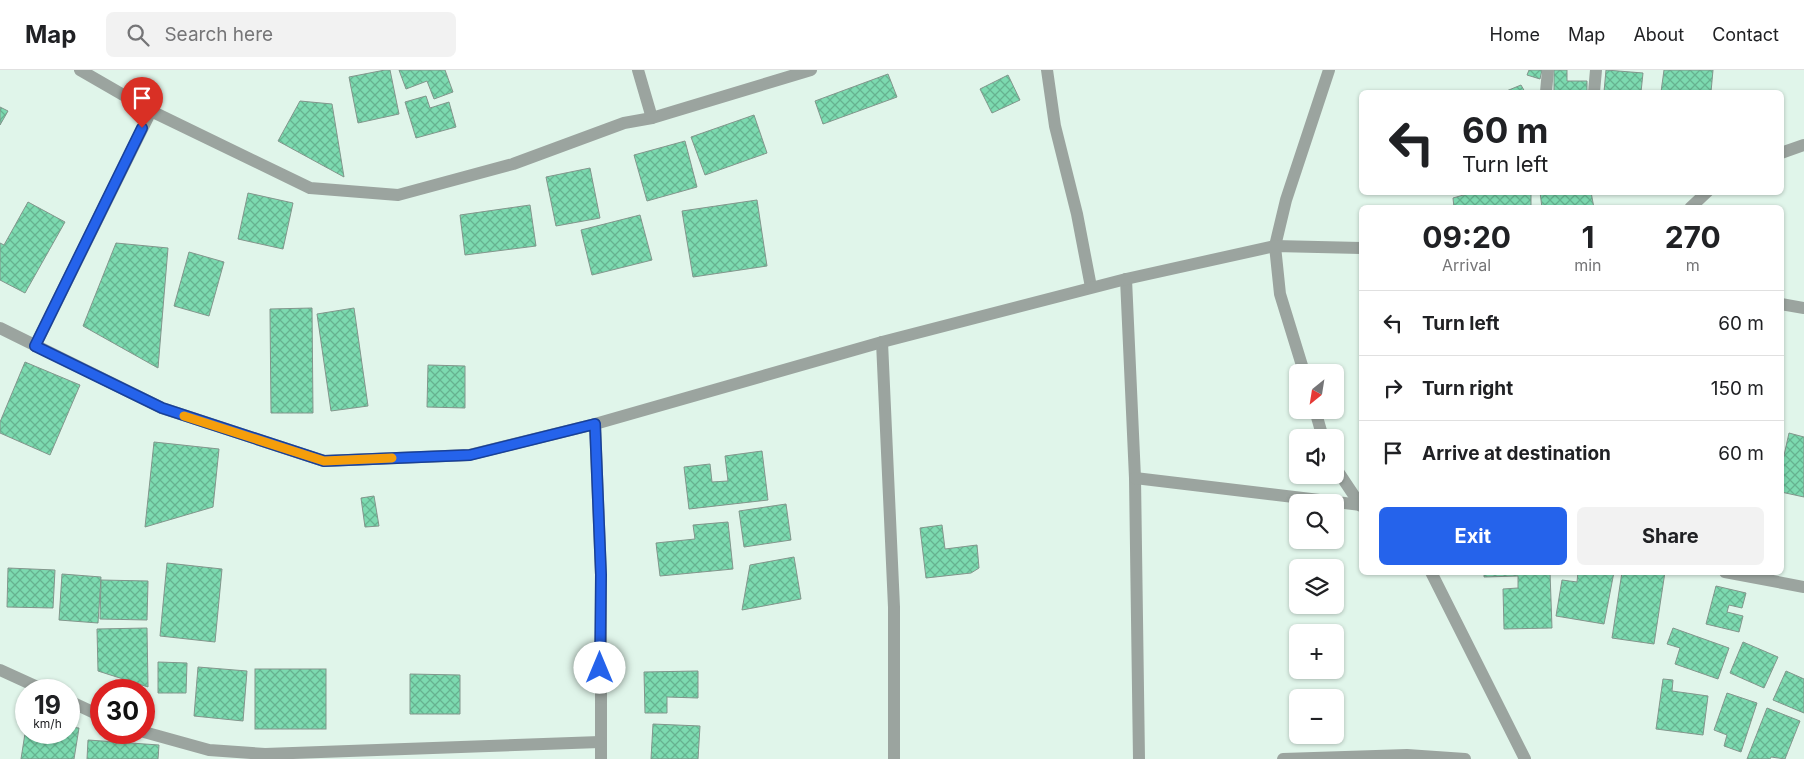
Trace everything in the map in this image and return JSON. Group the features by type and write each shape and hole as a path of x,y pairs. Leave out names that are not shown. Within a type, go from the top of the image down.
{"street":[{"path":"80,70 151,111 310,188 398,195 513,164 624,123 652,118 811,70"},
{"path":"638,70 652,118"},
{"path":"1047,70 1055,126 1077,214 1091,287"},
{"path":"1302,364 1280,294 1275,246 1286,200 1329,70"},
{"path":"1546,90 1548,70"},
{"path":"1594,90 1596,70"},
{"path":"35,346 151,111"},
{"path":"1784,152 1804,145"},
{"path":"1693,205 1704,195"},
{"path":"0,328 162,408 324,461 470,455 595,424 882,342 1091,287 1275,246 1359,248"},
{"path":"1126,279 1135,478 1139,759"},
{"path":"1784,305 1804,308"},
{"path":"882,342 894,607 894,759"},
{"path":"595,424 601,575 601,759"},
{"path":"1135,478 1359,505"},
{"path":"1344,480 1359,502"},
{"path":"1433,575 1525,759"},
{"path":"1741,575 1804,587"},
{"path":"0,670 20,679"},
{"path":"155,735 209,750 265,754 600,742"},
{"path":"1283,759 1406,757 1464,759"}],"building":[{"path":"390,70 399,114 358,123 349,77"},
{"path":"399,70 445,70 453,92 434,99 427,81 406,89"},
{"path":"1529,70 1542,70 1540,79 1527,75"},
{"path":"1554,70 1567,70 1567,81 1587,81 1587,90 1554,90"},
{"path":"1606,70 1643,73 1641,90 1604,90"},
{"path":"1664,70 1713,70 1711,90 1661,90"},
{"path":"888,74 897,97 823,124 815,101"},
{"path":"1008,75 1020,100 992,113 980,89"},
{"path":"1521,85 1524,90 1509,90"},
{"path":"426,96 430,108 449,102 456,127 416,138 405,102"},
{"path":"300,101 332,104 344,177 278,141"},
{"path":"0,107 8,111 0,125"},
{"path":"754,115 767,153 705,175 691,137"},
{"path":"685,141 697,187 647,201 634,155"},
{"path":"590,168 600,218 556,226 546,177"},
{"path":"248,193 293,203 283,249 238,239"},
{"path":"1464,195 1531,195 1531,205 1454,205 1453,198"},
{"path":"1540,195 1592,195 1593,205 1542,205"},
{"path":"757,200 767,266 693,277 682,211"},
{"path":"28,202 65,222 25,293 0,280 0,243 4,245"},
{"path":"530,205 536,246 465,255 460,215"},
{"path":"640,215 652,260 592,275 581,230"},
{"path":"116,243 168,248 158,368 83,326"},
{"path":"189,252 224,262 209,316 174,306"},
{"path":"312,308 313,413 271,413 270,309"},
{"path":"354,308 368,406 331,411 317,314"},
{"path":"25,362 80,385 50,455 0,433 0,422"},
{"path":"428,365 465,366 465,408 427,407"},
{"path":"1789,433 1804,437 1804,497 1784,493 1784,456"},
{"path":"154,442 219,449 213,507 145,527"},
{"path":"762,451 768,500 689,509 684,467 710,464 712,482 728,481 725,456"},
{"path":"374,496 379,526 365,527 361,498"},
{"path":"786,504 791,540 744,547 739,511"},
{"path":"728,522 733,569 660,576 656,543 695,539 693,525"},
{"path":"942,525 945,549 977,545 979,568 971,573 926,578 920,528"},
{"path":"794,557 801,599 742,610 750,565"},
{"path":"167,563 222,569 215,642 160,636"},
{"path":"8,568 55,570 53,608 7,607"},
{"path":"62,574 101,577 98,623 59,620"},
{"path":"1484,575 1550,575 1552,628 1504,629 1503,589 1518,588 1518,576 1484,577"},
{"path":"1578,575 1613,575 1604,624 1556,616 1562,580 1577,582"},
{"path":"1622,575 1665,575 1654,644 1612,638"},
{"path":"101,580 148,581 147,620 100,619"},
{"path":"1716,586 1746,593 1742,608 1729,605 1727,612 1743,616 1739,632 1706,624"},
{"path":"147,628 148,679 123,679 98,671 97,629"},
{"path":"1673,628 1729,648 1718,679 1675,664 1680,648 1667,644"},
{"path":"1743,642 1778,657 1764,688 1730,673"},
{"path":"158,662 187,663 186,693 158,693"},
{"path":"198,667 247,671 243,721 194,716"},
{"path":"255,669 326,669 326,729 255,729"},
{"path":"698,671 698,698 667,697 667,713 645,713 644,672"},
{"path":"1786,671 1804,679 1804,713 1773,700"},
{"path":"410,674 460,675 460,714 410,714"},
{"path":"1663,679 1673,680 1672,691 1708,696 1703,735 1656,729"},
{"path":"1727,693 1757,703 1741,752 1724,746 1727,735 1714,730"},
{"path":"1767,708 1800,721 1785,759 1771,757 1770,759 1747,759"},
{"path":"653,724 700,726 698,759 651,759"},
{"path":"88,740 90,740 90,744 159,745 158,759 87,759"},
{"path":"23,744 76,744 74,759 21,759"}],"slow traffic":[{"path":"184,416 324,461 392,458"}],"route":[{"path":"142,128 35,346 162,408 324,461 470,455 595,424 601,575 600,668"}]}
